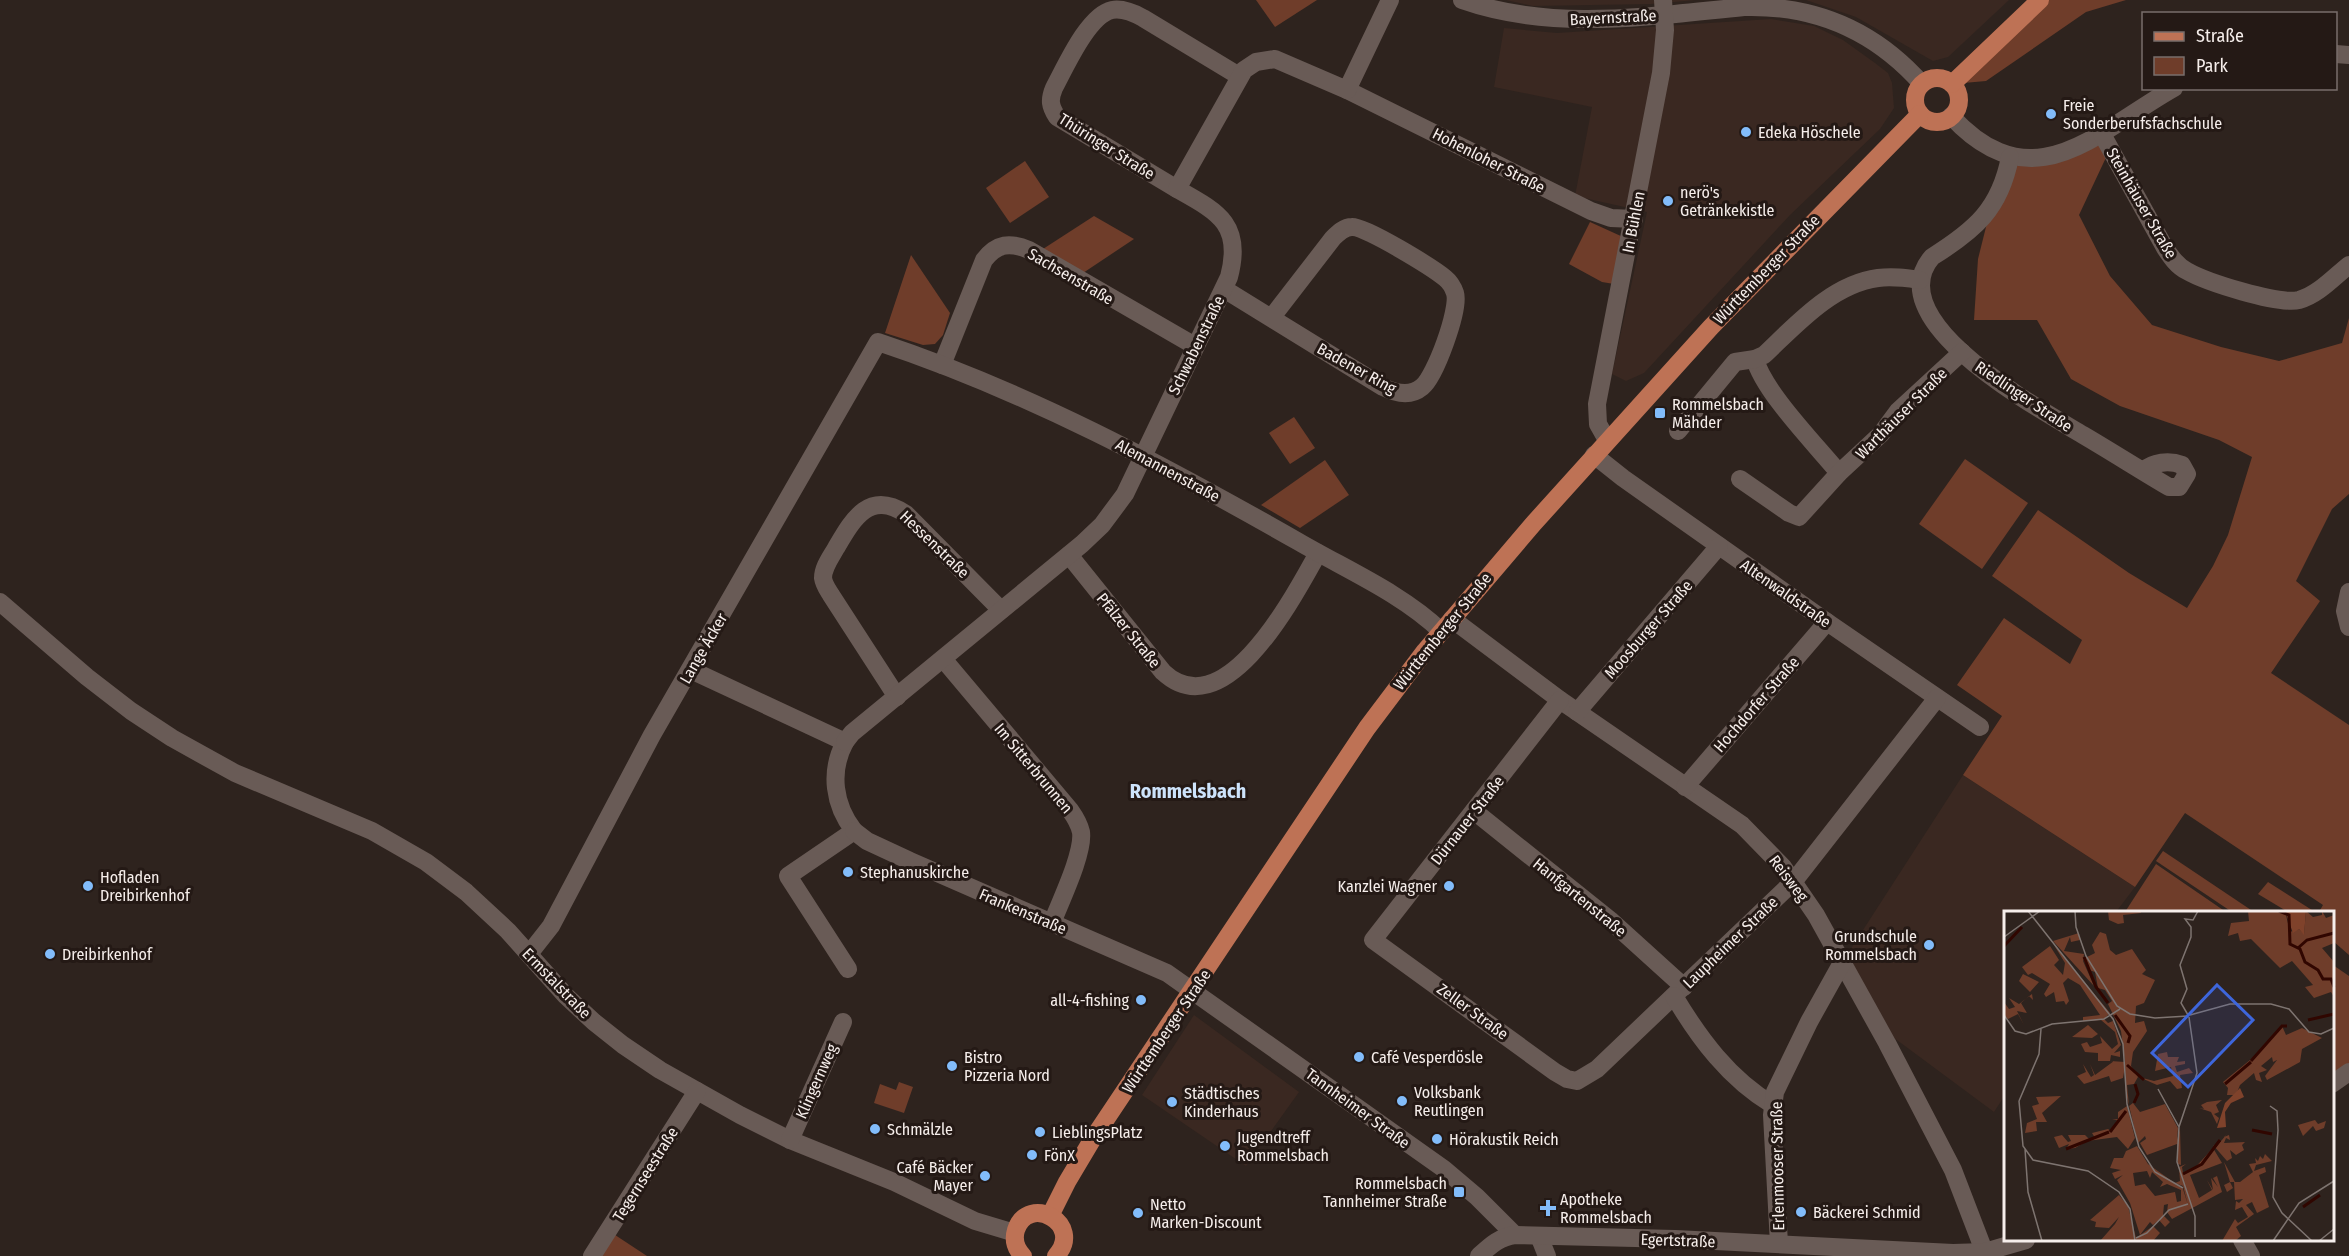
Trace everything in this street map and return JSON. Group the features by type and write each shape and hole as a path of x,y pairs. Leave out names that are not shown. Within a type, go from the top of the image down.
{"main road":[{"path":"1952,84 2040,0"},
{"path":"1941,79 1952,84 1958,97 1951,117 1938,122 1920,114 1915,102 1918,89 1922,84 1941,79"},
{"name":"Württemberger Straße","path":"1050,1216 1092,1140 1373,720 1447,625 1607,440 1761,273 1920,114"},
{"path":"1023,1256 1016,1244 1015,1233 1021,1221 1031,1214 1044,1213 1059,1222 1064,1232 1064,1243 1060,1255"}],"street":[{"path":"1177,189 1244,70 1256,62 1275,59 1347,90 1390,0"},
{"name":"Bayernstraße","path":"1462,0 1503,12 1557,20 1663,7 1766,6 1807,12 1846,26 1869,40 1907,68 1922,84"},
{"name":"In Bühlen","path":"1607,440 1598,424 1597,404 1661,73 1664,45 1663,7"},
{"name":"Thüringer Straße","path":"1177,189 1057,117 1051,107 1050,96 1054,88 1092,23 1104,13 1113,10 1132,12 1239,76"},
{"name":"Hohenloher Straße","path":"1347,90 1591,211 1611,218 1634,219"},
{"path":"1951,117 1976,139 2010,157 2060,154 2080,147 2171,90"},
{"name":"Steinhäuser Straße","path":"2102,134 2165,248 2188,272 2261,296 2282,300 2300,300 2323,286 2349,265"},
{"path":"1678,431 1735,362 1755,360 1764,355 1820,306 1841,291 1876,278 1896,277 1920,280 1932,258 1977,225 1990,211 2003,186 2010,157"},
{"name":"Schwabenstraße","path":"845,742 852,733 944,660 1094,533 1110,515 1132,483 1224,289 1234,256 1233,238 1229,229 1214,212 1177,189"},
{"name":"Badener Ring","path":"1224,289 1395,393 1407,393 1420,389 1431,375 1455,311 1456,297 1452,285 1441,275 1376,236 1353,226 1333,238 1272,317"},
{"name":"Sachsenstraße","path":"942,364 984,260 997,248 1006,244 1017,245 1029,250 1195,346"},
{"name":"Riedlinger Straße","path":"1920,280 1920,290 1927,309 1941,330 1994,380 2143,471"},
{"name":"Alemannenstraße","path":"878,342 942,364 1145,456 1447,625"},
{"name":"Lange Äcker","path":"529,954 543,939 614,804 878,342"},
{"name":"Warthäuser Straße","path":"1740,478 1789,513 1799,517 1839,473 1881,434 1898,411 1962,352"},
{"name":"Warthäuser Straße","path":"1755,360 1761,375 1772,391 1839,473"},
{"name":"Altenwaldstraße","path":"1594,455 1719,546 1980,727"},
{"name":"Hessenstraße","path":"897,697 831,595 823,578 827,564 843,535 863,511 883,504 897,508 906,514 1001,610"},
{"name":"Moosburger Straße","path":"1577,712 1719,546"},
{"name":"Pfälzer Straße","path":"1069,555 1164,672 1178,682 1194,685 1210,683 1222,677 1260,645 1280,620 1318,553"},
{"path":"2348,625 2345,611 2349,592"},
{"name":"Ermstalstraße","path":"0,602 74,667 172,738 219,765 268,788 353,822 413,853 466,892 529,954 566,996 609,1034 642,1058 697,1091 790,1140 894,1182 975,1221 1015,1233"},
{"name":"Hochdorfer Straße","path":"1685,787 1827,622"},
{"name":"Reisweg","path":"1447,625 1742,825 1794,881 1843,961 1953,1170 1985,1254"},
{"name":"Im Sitterbrunnen","path":"944,660 1070,810 1081,830 1080,846 1052,923"},
{"path":"690,670 845,742"},
{"name":"Laupheimer Straße","path":"1573,1081 1581,1080 1590,1074 1794,881 1937,698"},
{"name":"Dürnauer Straße","path":"1373,940 1560,700"},
{"name":"Frankenstraße","path":"845,742 838,757 835,777 841,811 854,831 867,841 1167,973 1193,990"},
{"name":"Hanfgartenstraße","path":"1474,811 1610,920 1679,991 1696,1032 1720,1061 1759,1097 1773,1105"},
{"path":"848,969 788,876 854,831"},
{"name":"Zeller Straße","path":"1373,940 1555,1072 1573,1081"},
{"name":"Erlenmooser Straße","path":"1787,1248 1773,1105 1778,1084 1843,961"},
{"name":"Tannheimer Straße","path":"1193,990 1449,1173 1485,1204 1515,1235"},
{"name":"Klingernweg","path":"790,1140 843,1022"},
{"path":"2334,1083 2349,1072"},
{"name":"Tegernseestraße","path":"592,1256 697,1091"},
{"name":"Egertstraße","path":"1479,1256 1496,1241 1515,1235 1787,1248 1985,1254 2021,1241"},
{"path":"1539,1236 1547,1256"},
{"path":"2243,1241 2251,1256"}],"shaded area":[{"path":"1506,0 1696,0 1651,4 1533,6"},
{"path":"1806,0 2009,0 1948,57 1933,61 1856,17"},
{"path":"1771,19 1814,26 1843,40 1875,63 1888,73 1892,83 1894,108 1880,129 1790,215 1644,373 1626,381 1612,374 1647,212 1575,196 1592,107 1494,87 1504,28 1557,33"},
{"name":"Grundschule Rommelsbach","path":"1963,775 2135,887 2117,911 2004,911 2004,1097 1994,1112 1878,1026 1843,961"},
{"path":"1194,1015 1299,1092 1246,1166 1142,1095"}],"green space":[{"path":"1256,0 1317,0 1275,27"},
{"path":"2040,0 2126,0 2086,12 1986,81 1952,84"},
{"path":"2102,134 2110,149 2079,215 2110,276 2152,325 2221,347 2279,361 2342,343 2349,318 2349,494 2332,509 2296,581 2320,601 2271,673 2349,725 2349,955 2334,942 2334,911 2320,911 2323,905 2185,813 2135,887 1963,775 2002,716 1957,685 2004,618 2070,664 2082,640 1992,576 2038,510 2129,573 2187,608 2213,566 2228,535 2252,457 2219,440 2120,406 2071,379 2037,320 1974,320 1978,259 1990,211 2010,157"},
{"path":"1025,161 1049,197 1010,223 986,188"},
{"path":"1094,216 1134,239 1083,273 1043,249"},
{"path":"1590,222 1623,237 1614,284 1602,282 1569,264"},
{"path":"911,255 950,313 943,335 935,344 923,345 885,333"},
{"path":"1294,417 1315,448 1290,464 1269,433"},
{"path":"1965,459 2028,503 1982,569 1919,524"},
{"path":"1325,460 1349,495 1300,528 1261,505"},
{"path":"2163,851 2253,911 2231,911 2156,861"},
{"path":"2156,864 2225,911 2126,911"},
{"path":"2268,882 2313,911 2286,911 2258,894"},
{"path":"2334,966 2349,976 2349,1072 2334,1083 2334,983"},
{"path":"899,1082 913,1087 904,1113 874,1103 880,1084 896,1090"},
{"path":"609,1231 647,1256 592,1256"}],"place":[{"name":"Freie Sonderberufsfachschule","path":"2051,114"},
{"name":"Edeka Höschele","path":"1746,132"},
{"name":"nerö's Getränkekistle","path":"1668,201"},
{"name":"Rommelsbach Mähder","path":"1660,413"},
{"name":"Stephanuskirche","path":"848,872"},
{"name":"Hofladen Dreibirkenhof","path":"88,886"},
{"name":"Kanzlei Wagner","path":"1449,886"},
{"name":"Grundschule Rommelsbach","path":"1929,945"},
{"name":"Dreibirkenhof","path":"50,954"},
{"name":"all-4-fishing","path":"1141,1000"},
{"name":"Café Vesperdösle","path":"1359,1057"},
{"name":"Bistro Pizzeria Nord","path":"952,1066"},
{"name":"Volksbank Reutlingen","path":"1402,1101"},
{"name":"Städtisches Kinderhaus","path":"1172,1102"},
{"name":"Schmälzle","path":"875,1129"},
{"name":"LieblingsPlatz","path":"1040,1132"},
{"name":"Hörakustik Reich","path":"1437,1139"},
{"name":"Jugendtreff Rommelsbach","path":"1225,1146"},
{"name":"FönX","path":"1032,1155"},
{"name":"Café Bäcker Mayer","path":"985,1176"},
{"name":"Rommelsbach Tannheimer Straße","path":"1459,1192"},
{"name":"Apotheke Rommelsbach","path":"1548,1208"},
{"name":"Bäckerei Schmid","path":"1801,1212"},
{"name":"Netto Marken-Discount","path":"1138,1213"}],"district":[{"name":"Rommelsbach","path":"1188,791"}]}
